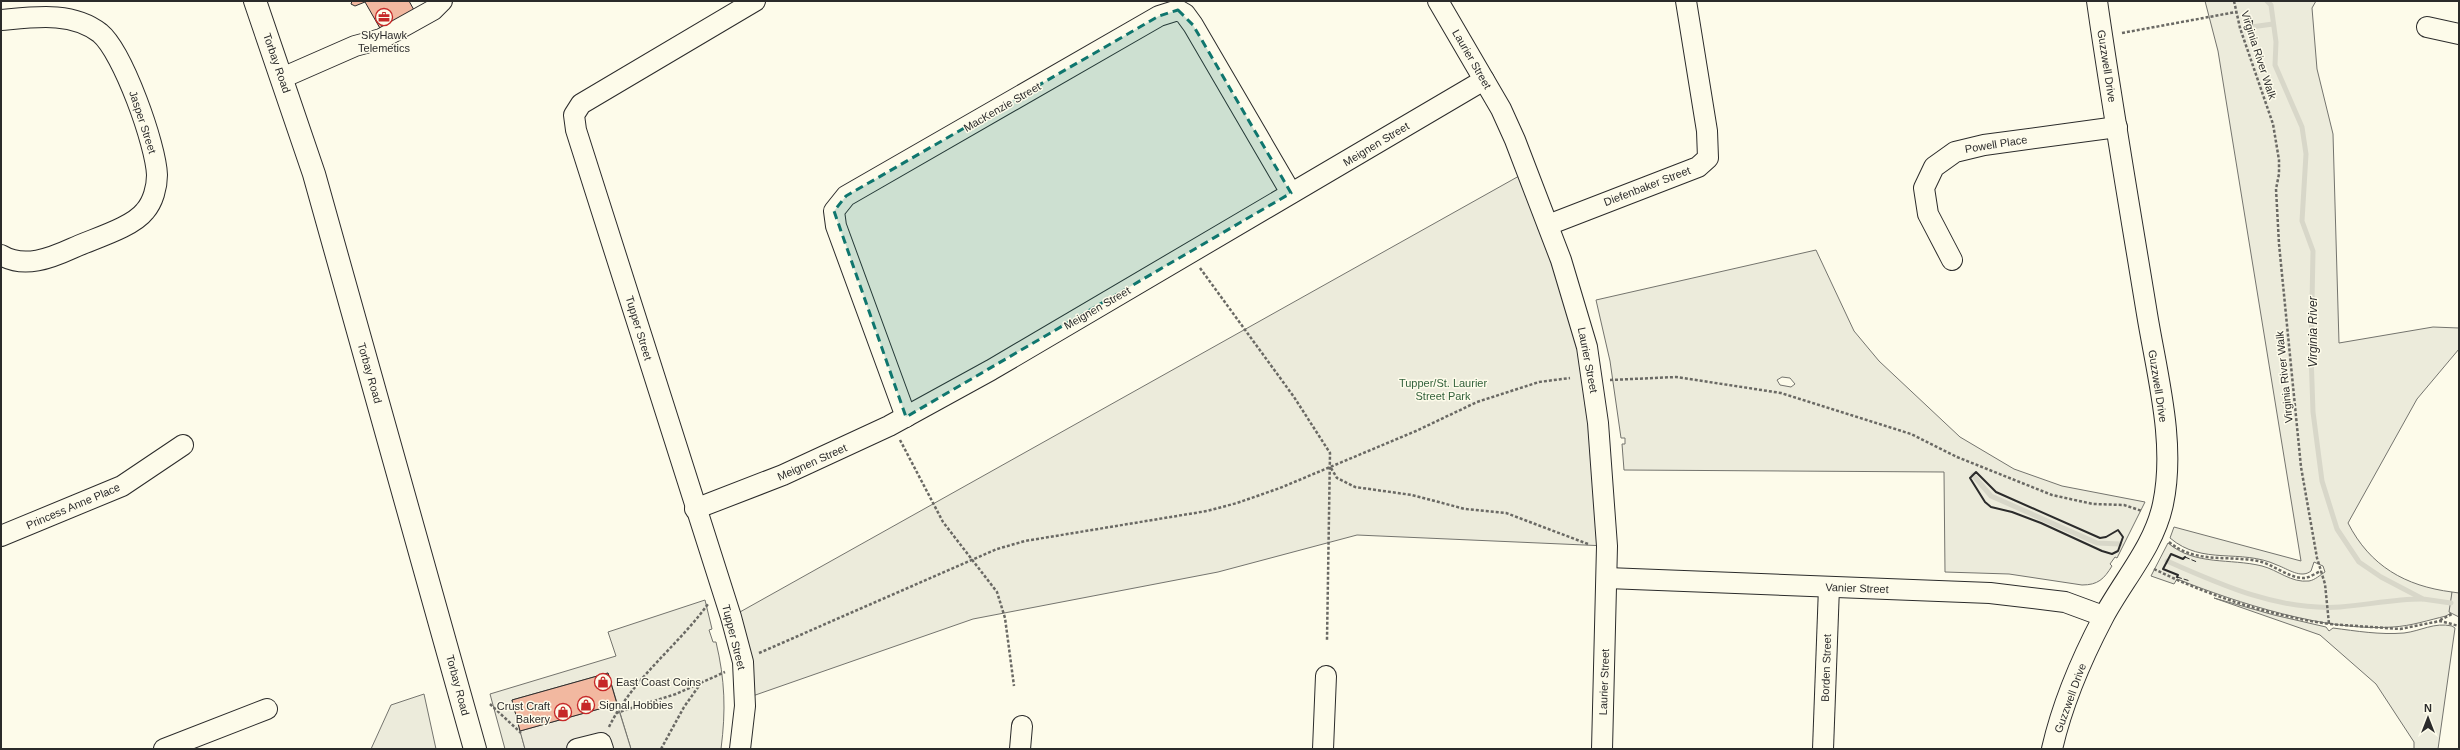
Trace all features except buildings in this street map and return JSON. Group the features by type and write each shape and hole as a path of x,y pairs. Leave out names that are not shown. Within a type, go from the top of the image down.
{"main road":[{"name":"Torbay Road","path":"255,1 314,174 475,749"}],"street":[{"path":"282,78 355,46 382,39 433,10 442,1"},
{"name":"Tupper Street","path":"740,749 745,706 743,662 731,617 576,130 574,115 581,104 755,1"},
{"name":"Laurier Street","path":"1438,1 1484,80 1515,140 1548,225 1576,304 1593,379 1605,508 1608,578 1602,749"},
{"name":"Diefenbaker Street","path":"1548,225 1698,167 1708,158 1707,131 1686,1"},
{"name":"Guzzwell Drive","path":"2052,749 2070,695 2103,616 2133,570 2156,527 2163,505 2168,471 2161,399 2097,1"},
{"name":"MacKenzie Street","path":"906,417 836,226 834,212 846,196 1159,16 1178,10 1185,14 1193,25 1291,193"},
{"name":"Jasper Street","path":"1,20 45,17 75,20 100,34 114,51 126,72 154,154 157,175 154,195 145,212 130,223 48,259 24,262 1,255"},
{"path":"2427,27 2459,34"},
{"name":"Meignen Street","path":"696,508 783,475 906,417 1012,358 1484,80"},
{"name":"Powell Place","path":"1952,260 1928,214 1924,188 1934,167 1955,152 1984,145 2117,127"},
{"name":"Princess Anne Place","path":"1,536 122,486 183,445"},
{"name":"Vanier Street","path":"1608,578 2027,597 2065,602 2103,616"},
{"name":"Borden Street","path":"1823,749 1829,587"},
{"path":"1323,749 1326,676"},
{"path":"164,749 267,709"},
{"path":"1020,749 1022,726"},
{"path":"577,749 601,743 603,749"}],"path":[{"name":"Virginia River Walk","path":"2234,1 2236,12 2273,124 2279,160 2276,206 2299,452 2317,558 2325,584 2329,624"},
{"path":"2122,33 2236,12"},
{"path":"1200,267 1294,397 1330,453 1327,640"},
{"path":"1610,380 1676,377 1742,385 1781,393 1911,434 1957,457 2052,495 2093,504 2124,505 2144,512"},
{"path":"758,654 997,549 1025,542 1207,511 1280,488 1330,466 1416,432 1477,402 1539,382 1570,378"},
{"path":"900,440 943,522 974,560 997,592 1005,618 1014,686"},
{"path":"1330,466 1337,478 1355,487 1412,494 1465,508 1506,513 1588,544"},
{"path":"2167,540 2177,549 2209,559 2258,561 2291,575 2305,578 2321,571"},
{"path":"2152,568 2188,586 2233,601 2277,614 2329,624 2400,629 2440,621 2452,614"},
{"path":"708,603 685,633 641,678 616,713 676,694 725,672"},
{"path":"2440,621 2459,626"},
{"path":"661,749 684,707 702,683"},
{"path":"490,704 521,733"}],"highlighted area":[{"path":"1178,10 1193,25 1291,193 906,417 834,211 846,196 1159,16"}],"green space":[{"path":"2205,1 2316,1 2312,8 2317,69 2333,134 2339,343 2433,327 2459,328 2459,349 2417,399 2348,523 2367,551 2378,562 2391,571 2404,579 2419,585 2452,592 2451,613 2446,616 2393,627 2340,625 2283,614 2254,606 2177,579 2174,584 2151,576 2168,543 2178,550 2190,555 2213,560 2262,566 2296,580 2309,581 2325,572 2323,566 2314,562 2311,571 2299,574 2263,560 2195,552 2183,547 2170,538 2174,527 2301,561 2218,51"},
{"name":"Tupper/St. Laurier Street Park","path":"1528,171 1576,304 1607,546 1357,535 1218,572 973,619 744,699 731,617"},
{"path":"1816,250 1854,331 1879,361 1960,437 2014,469 2062,486 2145,502 2117,558 2115,557 2110,564 2112,566 2103,578 2092,584 2082,585 2009,574 1945,572 1944,472 1624,470 1622,444 1625,444 1625,438 1621,438 1610,361 1596,300","holes":["1782,377 1790,378 1795,384 1791,387 1780,385 1777,380"]},
{"path":"2214,598 2274,615 2326,627 2329,631 2333,628 2368,632 2404,633 2439,625 2452,626 2455,628 2438,749 2414,749 2414,742 2376,684 2320,635"},
{"path":"705,600 712,629 709,630 713,642 716,642 723,682 724,721 721,749 631,749 608,673 512,700 525,749 505,749 490,694 616,656 608,632"},
{"path":"424,694 436,749 371,749 391,705"}],"shaded area":[{"path":"2452,592 2459,593 2459,617 2449,612"},
{"path":"617,704 631,749 525,749 520,731"}],"waterway":[{"name":"Virginia River","path":"2267,1 2271,5 2276,42 2275,65 2302,127 2306,154 2302,221 2313,251 2311,354 2313,412 2322,481 2337,529 2359,562 2381,577 2423,599 2451,603"},
{"path":"2251,27 2273,24"},
{"path":"1973,475 1991,496 2097,543 2120,544"},
{"path":"2167,561 2229,587 2273,601 2295,605 2340,607 2422,599"}],"fence":[{"path":"2185,557 2197,562"},
{"path":"2177,577 2190,581"}],"wall":[{"path":"2252,21 2251,29 2255,30"},
{"path":"1976,472 1996,492 2100,538 2106,537 2118,530 2123,537 2118,551 2112,554 2102,551 2041,523 2012,512 1991,507 1985,502 1970,478 1976,472"},
{"path":"2177,577 2178,575 2163,569 2171,554 2183,559 2185,557"}],"place":[{"name":"SkyHawk Telemetics","path":"384,17"},
{"name":"East Coast Coins","path":"603,682"},
{"name":"Signal Hobbies","path":"586,705"},
{"name":"Crust Craft Bakery","path":"563,712"}]}
